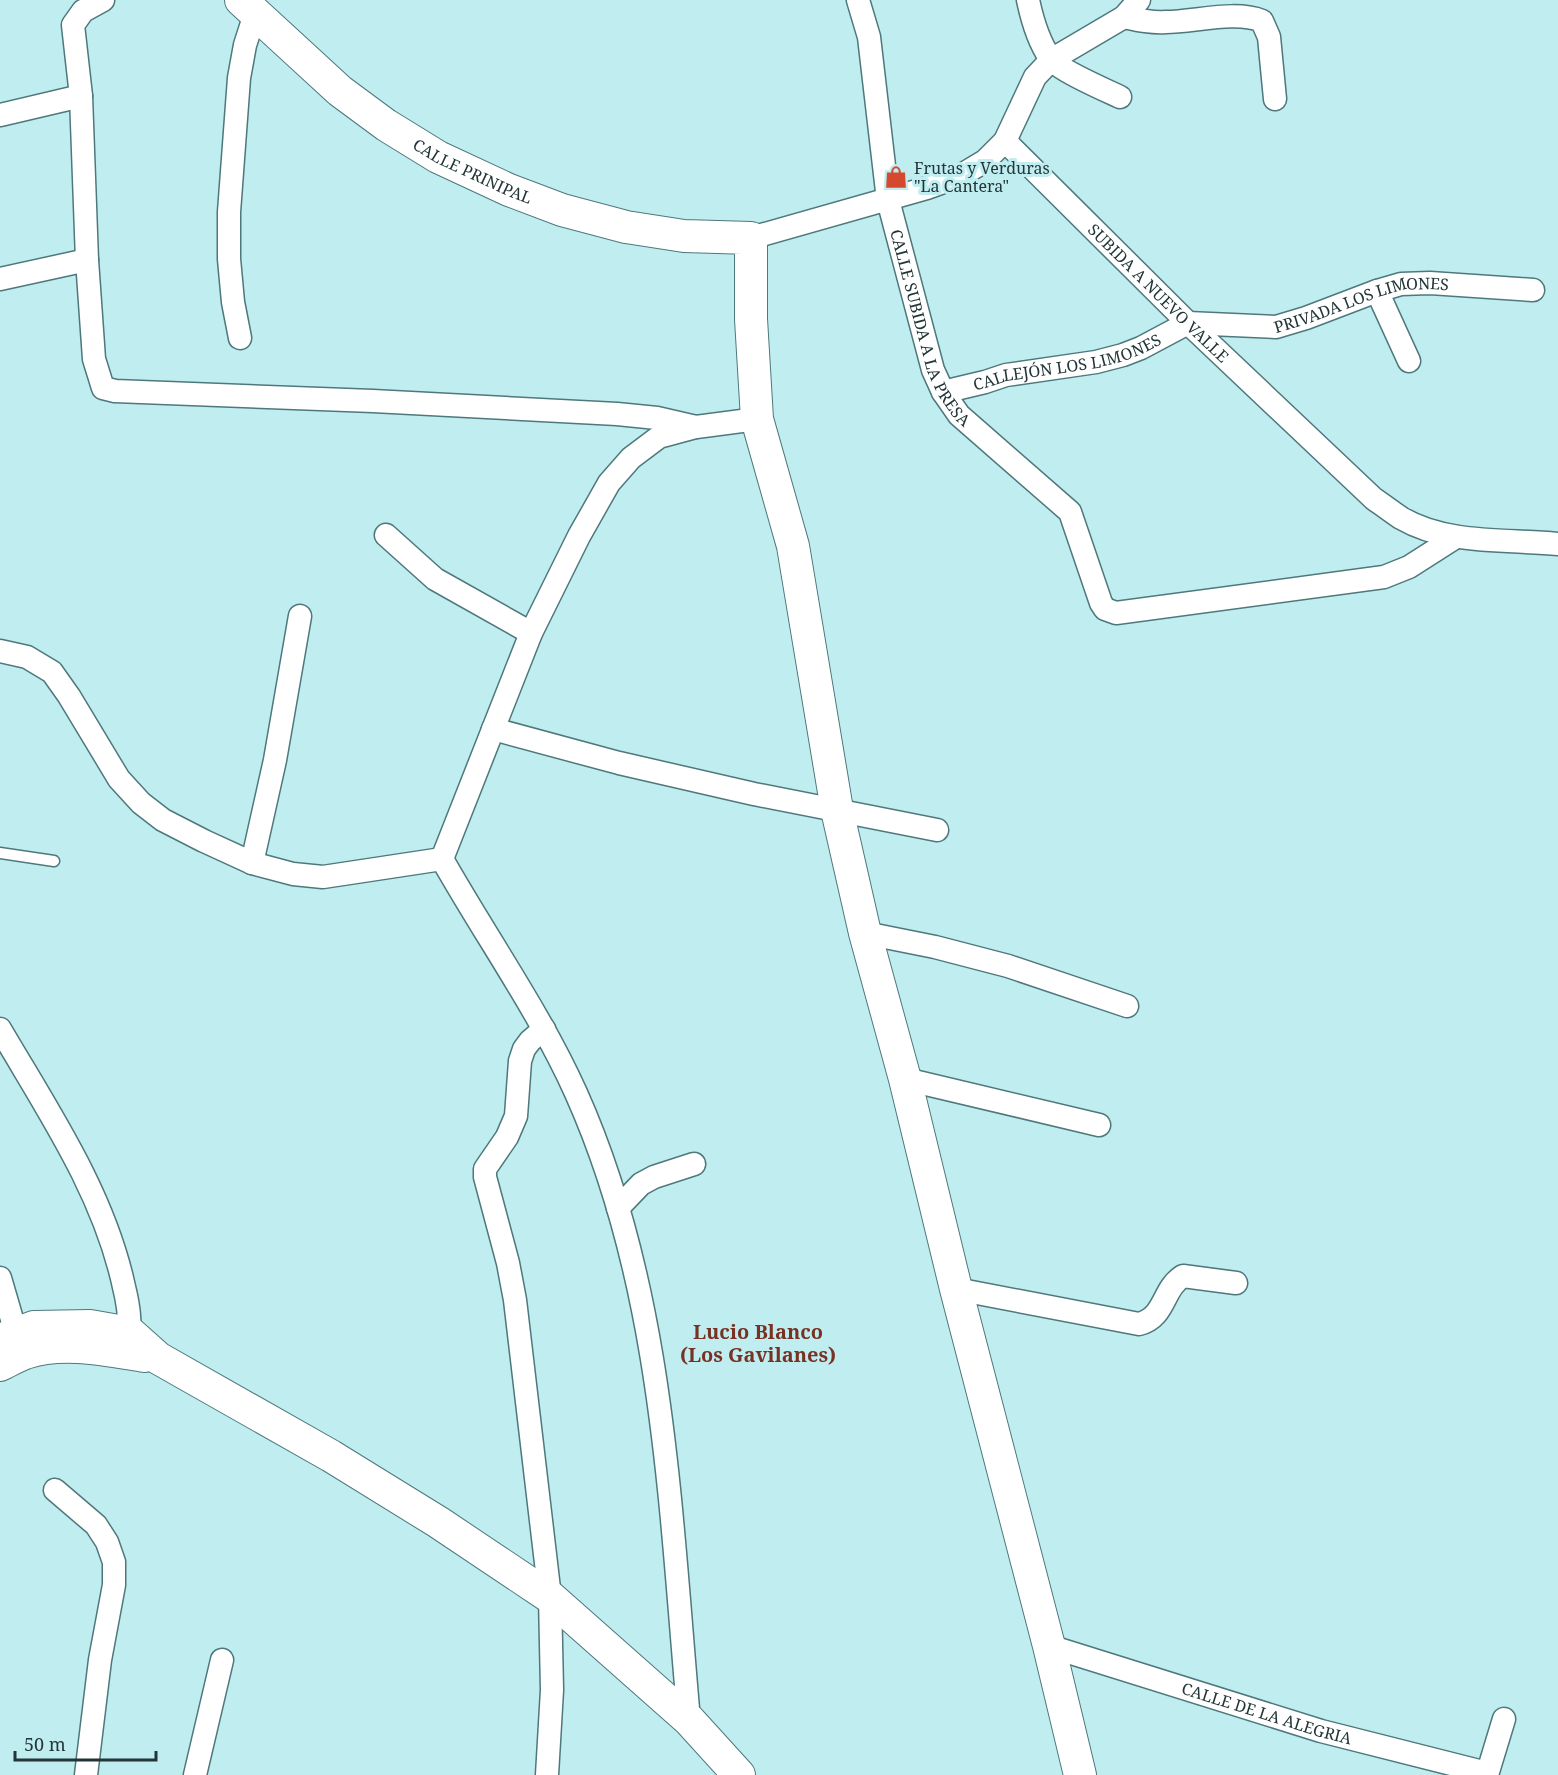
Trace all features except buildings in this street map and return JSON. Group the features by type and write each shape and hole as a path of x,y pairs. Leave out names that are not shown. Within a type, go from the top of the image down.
{"street":[{"path":"103,0 83,11 73,25 81,96 87,260 94,359 103,388 606,413 657,418 696,427"},
{"name":"CALLE SUBIDA A LA PRESA","path":"858,0 869,37 888,200 933,370 943,392 959,415 1070,512 1105,609 1116,613 1384,577 1409,567 1456,537"},
{"path":"1028,0 1037,30 1051,60 1089,83 1120,97"},
{"path":"240,338 233,302 229,259 229,212 248,7"},
{"name":"CALLE PRINIPAL","path":"248,7 340,91 386,125 438,157 508,190 562,210 626,227 684,236 751,238"},
{"path":"1080,1775 905,1079 865,933 837,810 792,546 757,419 751,319 751,238 888,200 960,176 985,161 1005,141 1035,77 1051,60 1132,8 1156,22 1246,16 1263,21 1269,37 1275,99"},
{"path":"0,115 81,96"},
{"name":"SUBIDA A NUEVO VALLE","path":"1005,141 1188,323 1374,499 1402,519 1426,529 1456,537 1558,544"},
{"path":"0,279 87,260"},
{"name":"PRIVADA LOS LIMONES","path":"1188,323 1276,327 1377,291 1401,285 1430,283 1533,290"},
{"path":"1377,291 1409,361"},
{"name":"CALLEJÓN LOS LIMONES","path":"943,392 1006,375 1096,362 1123,355 1188,323"},
{"path":"442,859 531,633 579,536 609,483 631,458 659,438 696,427 757,419"},
{"path":"386,535 435,579 531,633"},
{"path":"252,863 275,760 300,616"},
{"path":"0,651 27,657 52,672 119,778 141,803 163,820 252,863 292,874 324,877 442,859"},
{"path":"494,729 619,763 754,794 937,830"},
{"path":"442,859 544,1029 576,1093 601,1156 618,1208 640,1287 656,1379 689,1720"},
{"path":"865,933 934,946 1008,966 1127,1006"},
{"path":"0,1029 69,1147 110,1233 128,1302 127,1343"},
{"path":"544,1029 524,1049 520,1061 516,1116 507,1137 485,1169 485,1177 508,1263 515,1300 550,1597 552,1690 547,1775"},
{"path":"905,1079 1099,1125"},
{"path":"618,1208 641,1185 694,1164"},
{"path":"956,1288 1139,1324 1150,1321 1160,1309 1175,1280 1183,1276 1236,1283"},
{"path":"0,1278 8,1336 34,1327 90,1326 158,1358 331,1456 438,1522 550,1597 689,1720 738,1775"},
{"path":"0,1365 26,1353 54,1347 127,1343"},
{"path":"55,1490 96,1525 107,1542 114,1562 114,1585 100,1660 86,1775"},
{"name":"CALLE DE LA ALEGRIA","path":"1049,1646 1321,1731 1487,1774"},
{"path":"195,1775 222,1660"},
{"path":"1487,1774 1504,1719"}],"lane":[{"path":"0,853 54,861"}],"place":[{"name":"Frutas y Verduras \"La Cantera\"","path":"896,177"}],"district":[{"name":"Lucio Blanco (Los Gavilanes)","path":"758,1344"}]}
